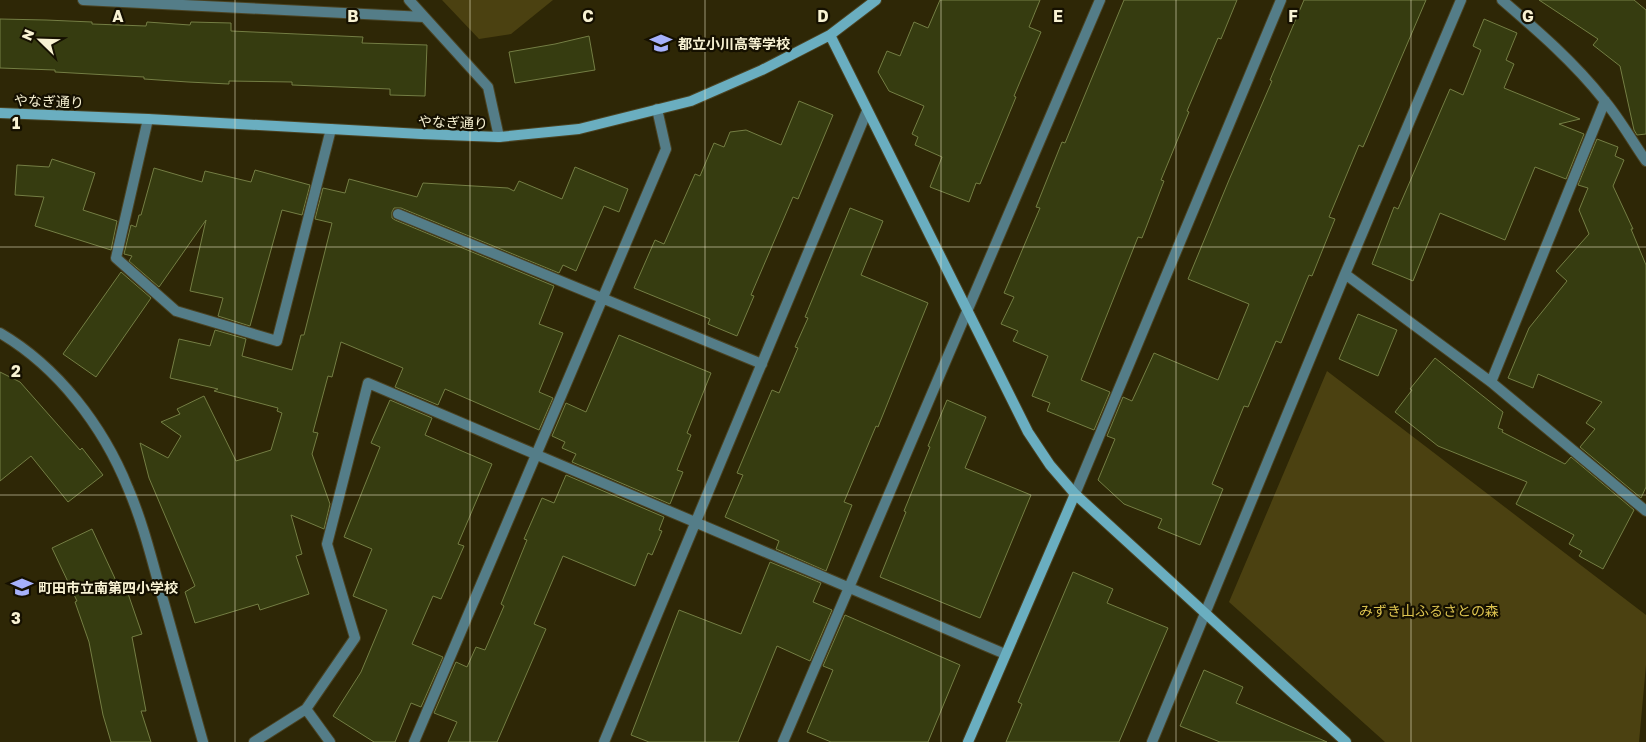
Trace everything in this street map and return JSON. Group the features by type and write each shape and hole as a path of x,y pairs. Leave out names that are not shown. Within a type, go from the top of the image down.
{"street":[{"path":"83,0 175,3 424,17"},
{"path":"409,0 488,88 499,137"},
{"name":"やなぎ通り","path":"0,113 499,137 579,129 700,97 762,70 830,35 876,0"},
{"path":"783,742 1100,0"},
{"path":"968,742 1075,494 1281,0"},
{"path":"1152,742 1204,612 1461,0"},
{"path":"1502,0 1541,33 1574,65 1605,101 1646,161"},
{"path":"830,35 1028,432 1050,465 1075,494 1204,612 1336,738 1346,742"},
{"path":"1492,382 1605,101"},
{"path":"414,742 666,149 657,109"},
{"path":"604,742 867,111"},
{"path":"148,119 116,258 176,311 277,341 330,129"},
{"path":"398,214 762,364"},
{"path":"1345,274 1492,382 1646,511"},
{"path":"0,333 17,343 53,375 83,407 106,442 128,487 144,531 203,742"},
{"path":"254,742 306,709 355,638 327,544 368,383 1005,654"},
{"path":"306,709 330,742"}],"green space":[{"path":"442,0 553,0 511,34 479,39"},
{"name":"みずき山ふるさとの森","path":"1327,371 1646,615 1646,665 1639,742 1385,742 1229,602"}],"building":[{"path":"940,0 1040,0 1029,27 1041,32 980,184 976,183 969,202 930,187 942,157 915,145 918,137 912,134 924,106 889,91 878,72 887,51 900,56 914,22 928,28"},
{"path":"1124,0 1237,0 1221,39 1218,38 1187,111 1189,112 1161,180 1164,181 1142,238 1138,237 1081,380 1110,392 1094,430 1047,411 1050,403 1032,396 1048,356 1013,341 1018,331 1001,324 1014,297 1004,293 1040,208 1036,207 1062,142 1065,143"},
{"path":"1304,0 1426,0 1363,147 1359,145 1329,217 1335,219 1312,276 1309,275 1281,343 1276,341 1248,407 1244,406 1212,484 1223,489 1200,545 1158,528 1162,519 1124,504 1098,480 1115,439 1107,436 1123,397 1132,401 1154,353 1218,380 1249,304 1188,279 1272,81 1270,80"},
{"path":"1539,0 1634,0 1646,10 1646,134 1637,135 1634,130 1620,66 1593,45 1598,39"},
{"path":"0,19 146,26 147,22 190,25 191,22 231,23 231,31 363,37 362,43 427,45 425,96 390,95 390,89 292,85 292,82 229,81 229,84 55,72 55,70 0,68"},
{"path":"1484,19 1517,33 1506,60 1514,64 1504,88 1580,119 1559,124 1584,134 1566,179 1535,167 1505,240 1440,213 1413,281 1372,264 1394,207 1398,209 1450,89 1463,95 1481,50 1473,46"},
{"path":"589,36 595,70 515,83 509,52"},
{"path":"799,101 833,115 798,199 793,197 751,295 754,296 737,336 708,324 710,319 634,288 655,240 664,244 695,174 700,176 714,143 724,147 730,132 746,130 781,145"},
{"path":"1597,139 1618,147 1615,156 1624,160 1613,186 1633,229 1631,229 1646,265 1646,487 1641,498 1580,447 1595,429 1586,423 1602,402 1538,374 1533,388 1508,378 1529,328 1567,281 1556,271 1589,234 1579,210 1588,188 1578,185"},
{"path":"52,159 95,173 83,210 117,221 111,250 35,226 44,197 15,195 17,165 49,167"},
{"path":"575,167 628,189 619,212 604,206 576,271 563,265 559,273 401,208 394,208 392,212 392,218 395,220 554,286 539,324 563,333 539,392 553,398 539,430 445,389 438,405 395,387 403,368 341,342 332,377 328,376 313,432 318,433 312,454 330,504 324,529 291,515 302,554 296,556 309,594 260,610 258,604 195,623 185,592 195,586 149,478 140,443 168,458 181,436 161,422 180,414 177,409 204,396 236,461 271,450 282,413 277,411 278,408 214,391 218,389 170,378 179,339 210,346 215,330 246,339 242,356 292,370 301,335 304,335 332,223 315,219 323,188 345,193 349,179 417,197 423,183 508,188 514,191 519,181 562,199"},
{"path":"154,168 202,182 205,171 251,182 255,170 310,185 302,215 282,210 250,326 218,316 223,298 190,291 206,220 159,287 129,261 132,256 124,254 131,225 136,227 139,215 141,215"},
{"path":"850,208 883,221 861,275 928,303 878,427 876,426 844,502 852,505 826,571 776,549 779,541 725,517 743,475 737,473 772,390 779,393 798,348 795,347 808,318 805,317"},
{"path":"121,272 151,298 96,377 63,354"},
{"path":"1358,314 1397,330 1378,376 1339,359"},
{"path":"619,335 711,373 687,433 691,435 677,470 683,472 670,504 572,462 576,454 562,448 565,442 552,436 566,403 586,412"},
{"path":"1435,358 1503,412 1498,428 1503,430 1502,432 1565,464 1571,457 1634,510 1603,569 1579,556 1582,551 1569,544 1574,535 1516,504 1527,482 1438,446 1395,412 1412,390 1410,389"},
{"path":"0,372 20,382 80,450 82,448 103,475 68,502 31,456 0,481"},
{"path":"390,400 432,418 425,435 492,464 458,544 464,546 441,599 433,596 412,644 443,657 421,707 411,703 395,742 374,742 333,716 361,672 387,610 353,596 372,549 344,537 380,447 371,443"},
{"path":"947,400 986,417 965,468 1031,495 980,618 880,577"},
{"path":"566,475 664,517 659,530 662,531 652,555 648,553 635,586 563,556 534,624 546,629 497,742 448,742 457,722 434,713 456,662 467,667 476,647 485,650 504,606 501,604 527,540 524,539 542,498 554,503"},
{"path":"92,529 118,585 124,582 142,634 132,637 146,711 141,711 151,742 111,742 103,715 89,642 75,602 77,601 52,548"},
{"path":"770,562 821,583 813,602 832,610 810,661 777,646 738,742 649,742 631,735 679,610 741,634"},
{"path":"1073,572 1113,589 1107,603 1168,628 1119,742 1006,742 1022,704 1018,702"},
{"path":"845,615 960,665 928,742 831,742 807,732 833,670 823,666"},
{"path":"1204,670 1243,687 1236,703 1327,742 1220,742 1180,726"}],"place":[{"name":"都立小川高等学校","path":"661,43"},
{"name":"町田市立南第四小学校","path":"22,587"}]}
